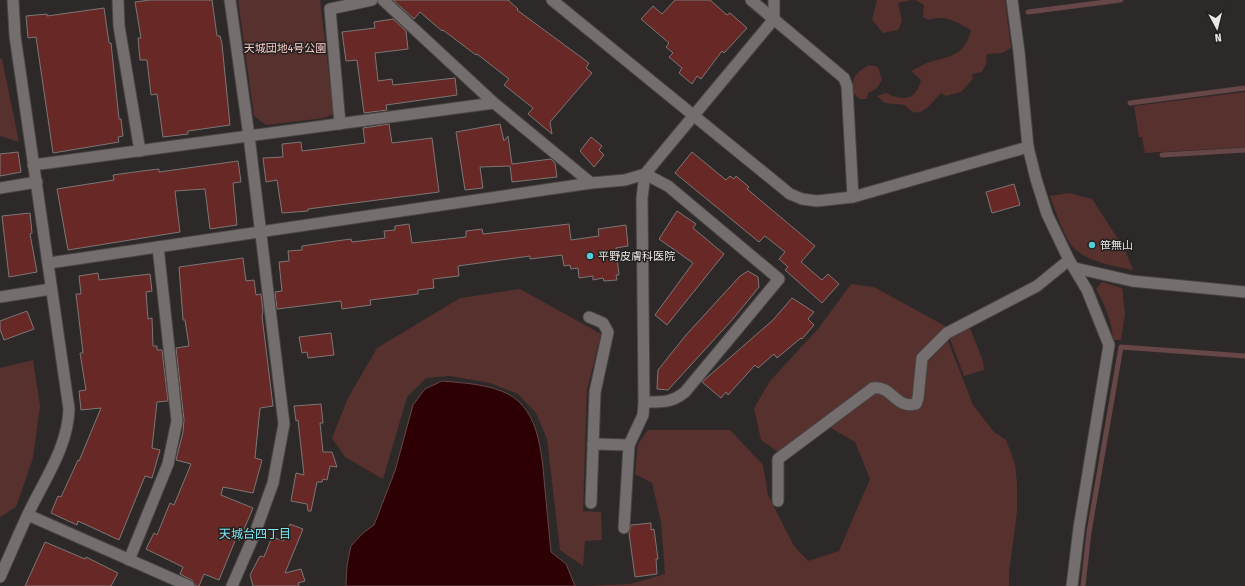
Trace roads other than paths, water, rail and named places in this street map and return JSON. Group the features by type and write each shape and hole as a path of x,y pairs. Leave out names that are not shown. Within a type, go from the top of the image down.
{"street":[{"path":"0,577 28,515 65,440 69,423 69,409 51,289 49,263 37,182 33,165 15,36 13,0"},
{"path":"118,0 119,26 140,151"},
{"path":"230,0 249,136 284,424 273,483 255,533 232,586"},
{"path":"340,124 330,9 372,0"},
{"path":"383,0 494,103 591,184"},
{"path":"552,0 790,194 802,199 817,201 853,197 1028,147"},
{"path":"751,0 844,78 847,86 853,197"},
{"path":"624,528 629,445 643,415 644,402 642,198 645,174 774,19 774,0"},
{"path":"1012,0 1019,52 1028,147 1047,214 1087,290 1109,345 1079,528 1072,586"},
{"path":"33,165 494,103"},
{"path":"49,263 260,231 625,180 645,174 668,186 779,279 685,392 676,399 668,402 644,402"},
{"path":"0,188 37,182"},
{"path":"129,560 168,464 177,421 158,247"},
{"path":"778,501 778,460 873,388 880,387 884,389 903,404 916,404 918,398 922,358 948,333 1037,286 1072,264 1132,281 1245,292"},
{"path":"0,297 51,289"},
{"path":"589,317 603,323 608,332 594,392 591,504"},
{"path":"593,444 629,445"},
{"path":"28,515 189,586"}],"waterway":[{"path":"1028,12 1121,0"},
{"path":"1130,103 1245,88"},
{"path":"1162,155 1245,150"},
{"path":"1083,586 1089,532 1121,347 1245,356"}],"place":[{"name":"笹無山","path":"1092,245"},
{"name":"平野皮膚科医院","path":"590,256"}],"district":[{"name":"天城台四丁目","path":"255,534"}],"park label":[{"name":"天城団地4号公園","path":"285,48"}]}
